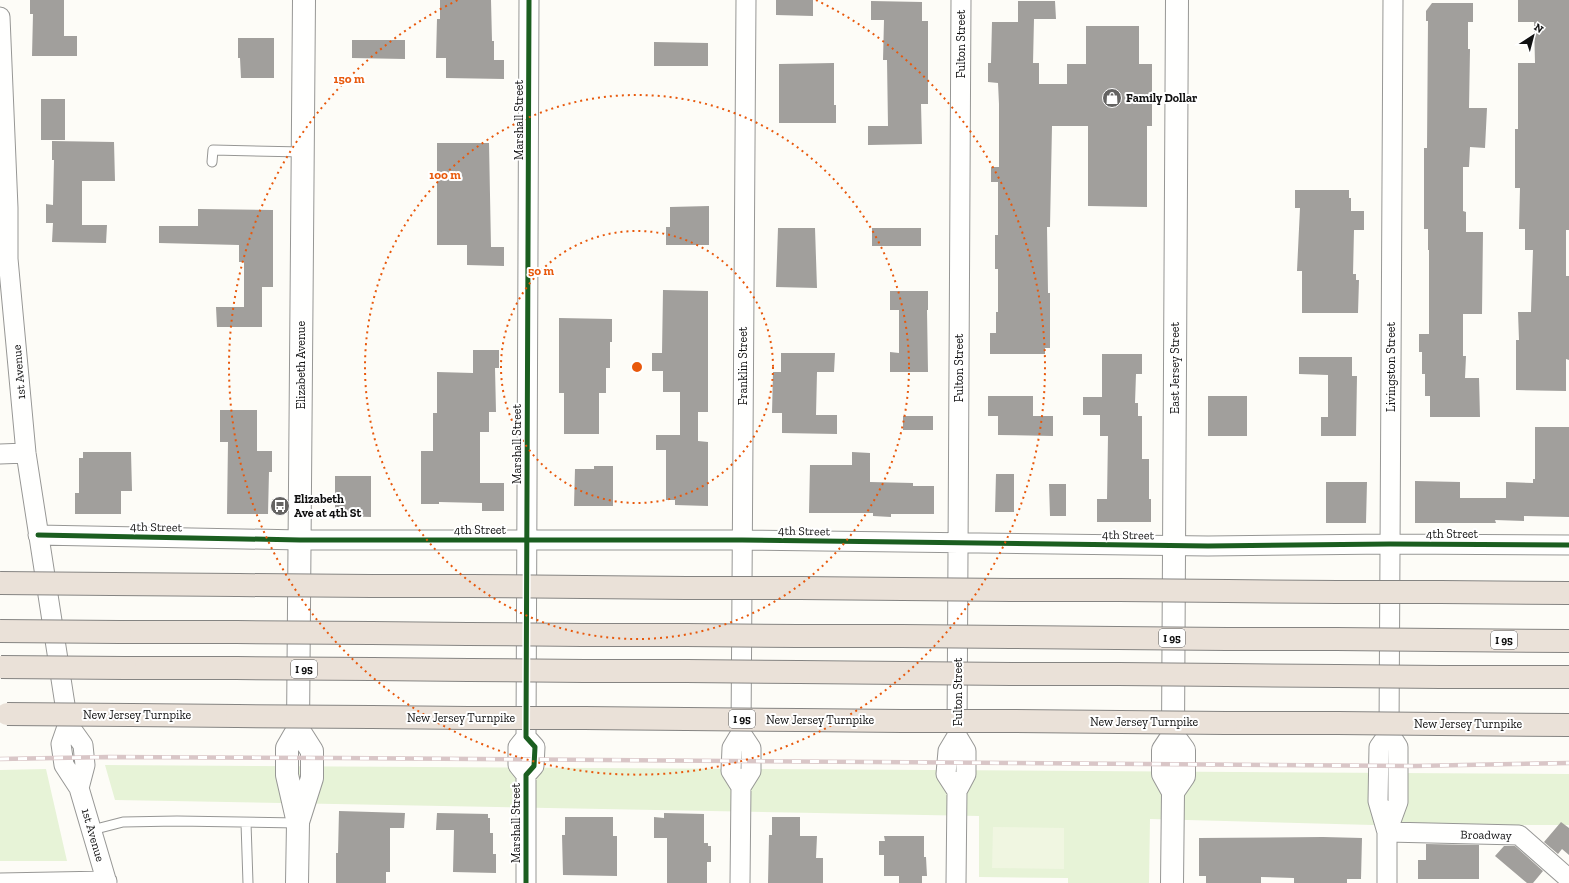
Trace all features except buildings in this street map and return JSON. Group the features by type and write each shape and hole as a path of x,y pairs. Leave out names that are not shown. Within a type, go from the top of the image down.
{"highway":[{"path":"0,583 1569,593"},
{"name":"I 95","path":"0,631 1569,641"},
{"name":"I 95","path":"0,667 1569,677"},
{"name":"New Jersey Turnpike","path":"4,714 1569,725"}],"street":[{"name":"Elizabeth Avenue","path":"297,883 298,823 312,778 312,751 298,729 304,0"},
{"name":"Marshall Street","path":"526,883 526,775 534,766 535,748 526,737 529,0"},
{"name":"Franklin Street","path":"740,883 741,787 751,771 751,748 741,733 746,0"},
{"name":"Fulton Street","path":"956,883 957,791 966,774 966,751 957,736 961,0"},
{"name":"East Jersey Street","path":"1172,883 1173,792 1184,776 1184,750 1173,735 1177,0"},
{"name":"Livingston Street","path":"1387,883 1387,832 1398,802 1398,747 1389,733 1393,0"},
{"name":"1st Avenue","path":"0,17 4,259 26,453 68,724 83,745 85,765 79,788 107,882"},
{"path":"0,454 26,453"},
{"name":"4th Street","path":"38,535 300,540 742,540 1174,545 1569,545"},
{"name":"Broadway","path":"1387,832 1519,836 1569,879"},
{"path":"0,883 107,882"}],"lane":[{"path":"212,162 213,150 303,152"},
{"path":"92,830 123,822 177,821 298,823"},
{"path":"246,823 248,883"}],"green space":[{"path":"105,765 1569,774 1569,825 1373,825 1150,819 1149,883 1068,883 1068,878 979,877 979,816 115,800"},
{"path":"46,769 67,861 0,861 0,770"},
{"path":"993,827 1064,828 1064,869 992,868"}],"railway":[{"path":"0,759 109,757 338,758 1414,766 1569,763"}],"cycle path":[{"path":"526,883 526,775 534,766 535,747 526,737 529,0"},
{"path":"38,535 300,540 742,540 1208,546 1390,544 1569,545"}],"place":[{"name":"Family Dollar","path":"1112,98"},
{"name":"Elizabeth Ave at 4th St","path":"280,506"}]}
